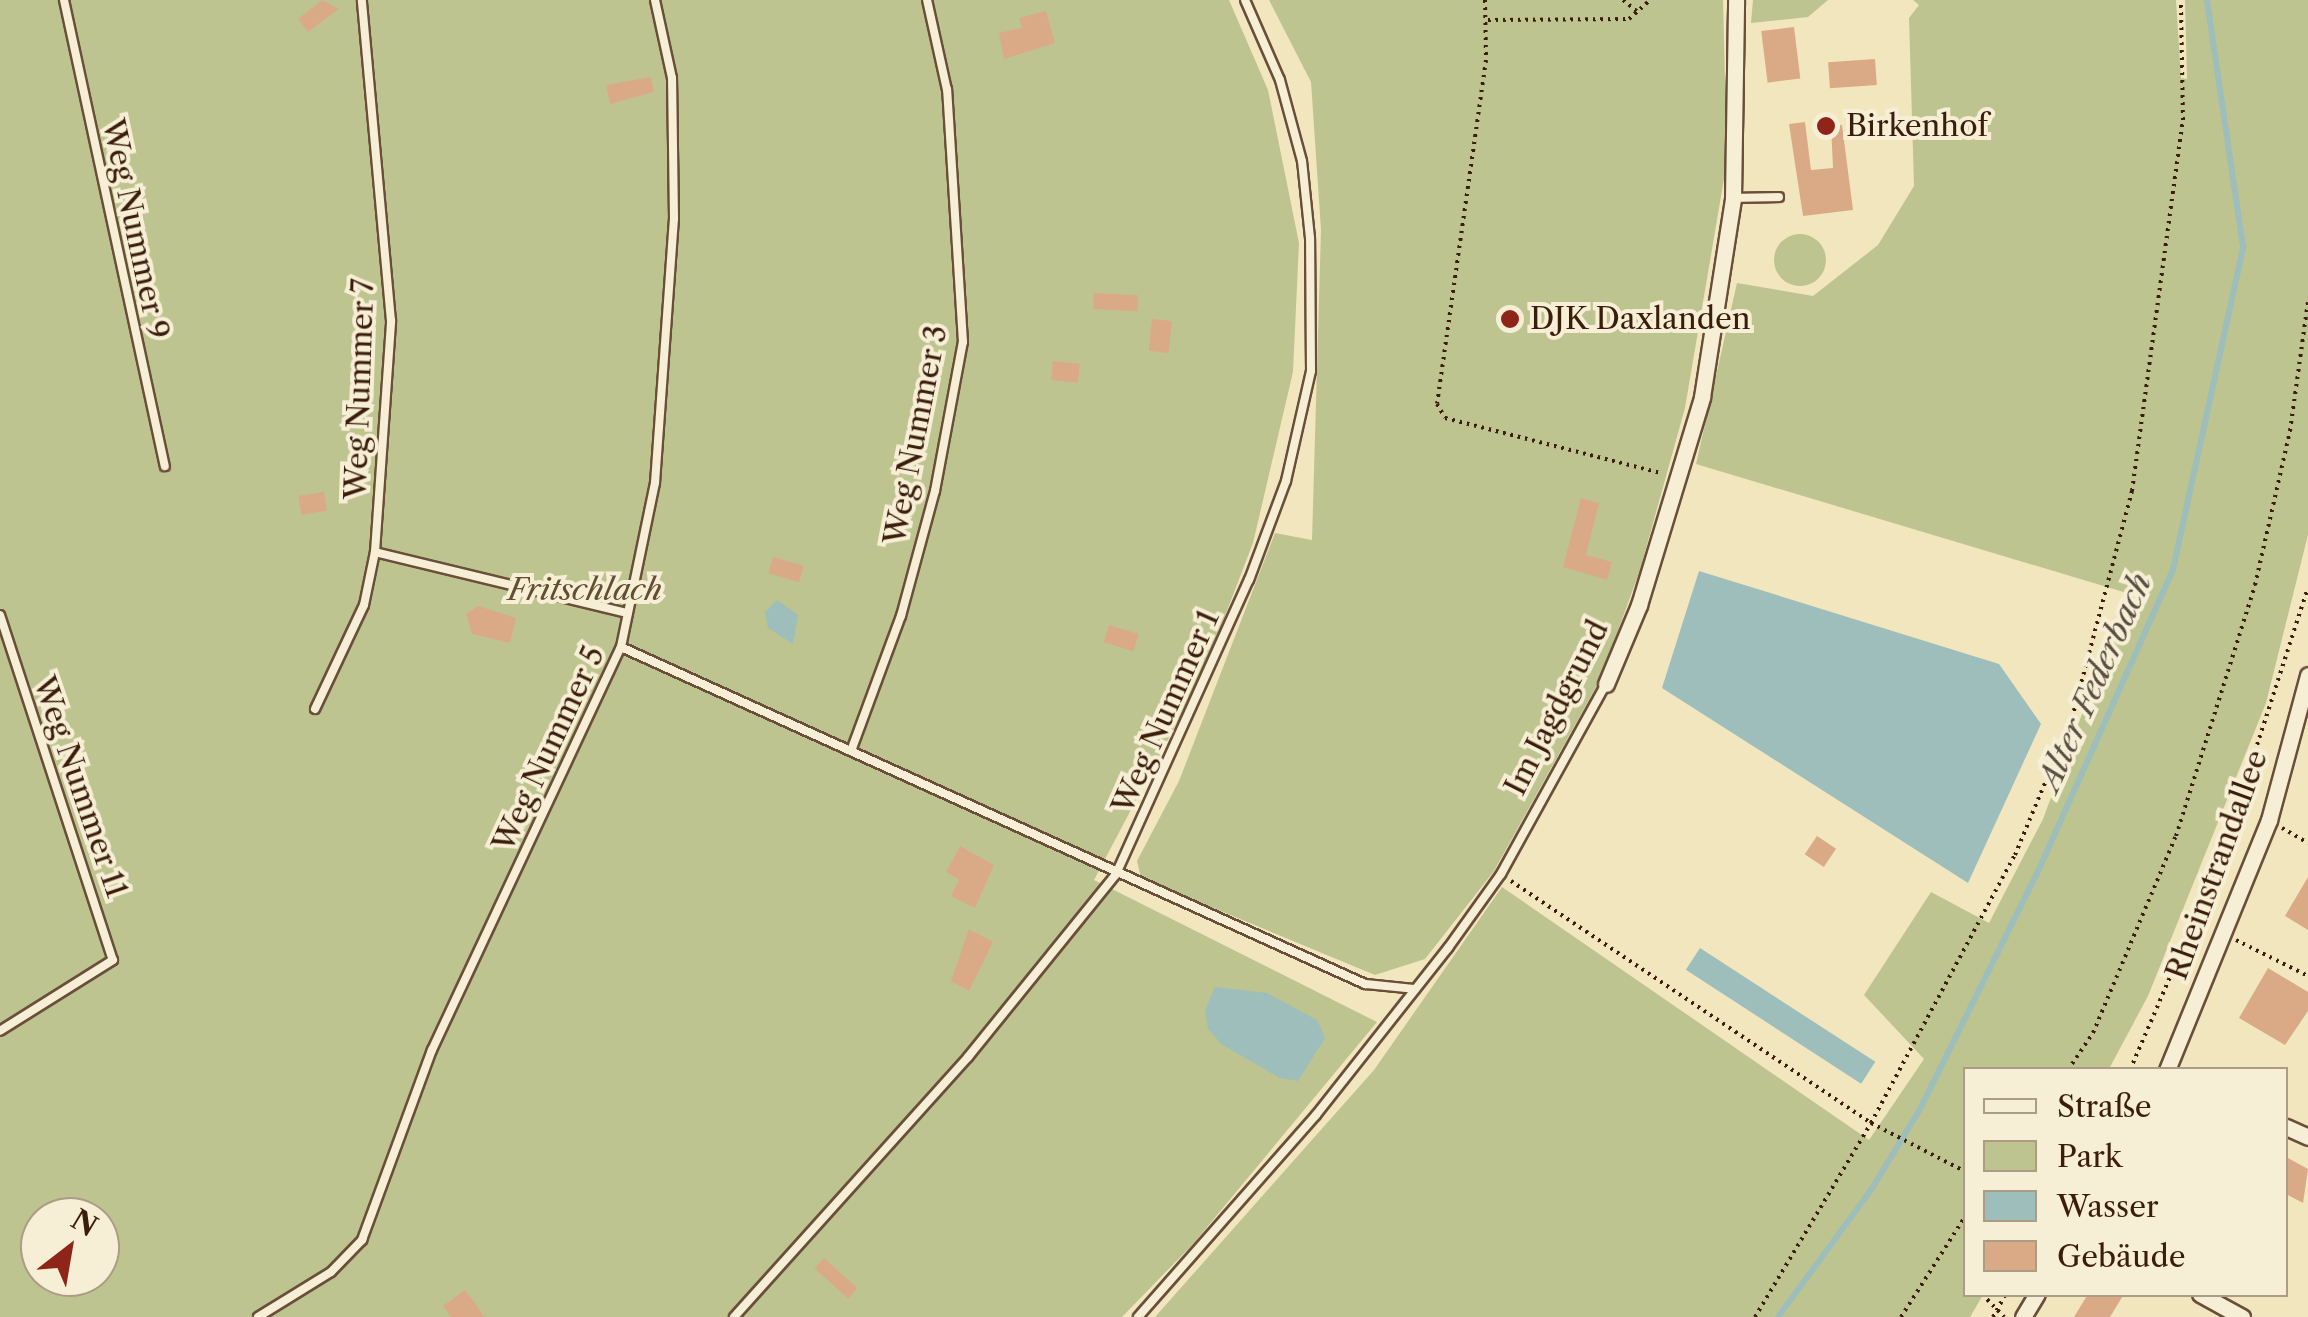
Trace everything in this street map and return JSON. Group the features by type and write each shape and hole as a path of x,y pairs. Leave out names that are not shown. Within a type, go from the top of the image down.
{"street":[{"name":"Im Jagdgrund","path":"1606,684 1681,479 1702,398 1733,198 1736,0"},
{"name":"Rheinstrandallee","path":"2169,1067 2226,935 2269,820 2308,675"},
{"path":"2205,1297 2242,1317"}],"lane":[{"name":"Weg Nummer 9","path":"64,0 165,466"},
{"name":"Weg Nummer 7","path":"315,710 364,605 375,552 392,321 362,0"},
{"name":"Weg Nummer 5","path":"258,1317 331,1272 362,1240 432,1050 621,648 655,483 674,219 672,78 655,0"},
{"name":"Weg Nummer 3","path":"851,751 906,598 962,342 947,90 927,0"},
{"name":"Weg Nummer 1","path":"734,1317 968,1058 1116,874 1250,580 1286,481 1311,371 1302,161 1280,80 1245,0"},
{"path":"1733,198 1779,197"},
{"path":"375,552 628,613"},
{"name":"Weg Nummer 11","path":"0,615 57,799 112,946 104,970 0,1031"},
{"path":"621,648 1365,984 1415,989"},
{"name":"Im Jagdgrund","path":"1138,1317 1304,1130 1501,874 1606,684"}],"path":[{"path":"1484,0 1487,20 1437,404 1445,418 1681,479"},
{"path":"1623,0 1640,15"},
{"path":"1640,15 1650,0"},
{"path":"1754,1317 1871,1123 2015,855 2072,718 2111,592 2132,491 2183,120 2181,0"},
{"path":"1487,20 1640,15"},
{"path":"2070,1067 2093,1033 2176,836 2249,603 2290,430 2308,302"},
{"path":"2131,1067 2218,866 2308,588"},
{"path":"2269,820 2308,844"},
{"path":"1501,874 1871,1123 1914,1150 1963,1171"},
{"path":"2226,935 2308,976"},
{"path":"1901,1317 1963,1219"},
{"path":"1994,1315 2004,1317"}],"green space":[{"name":"Fritschlach","path":"0,0 1229,0 1268,90 1299,243 1293,372 1253,543 1203,673 1094,880 1377,1022 1193,1244 1122,1317 0,1317"},
{"name":"DJK Daxlanden","path":"1269,0 1723,0 1727,161 1685,408 1640,570 1600,680 1494,871 1425,959 1375,975 1141,878 1137,861 1179,781 1275,533 1312,540 1321,230 1311,82"},
{"path":"1753,0 1828,0 1808,17 1751,23"},
{"path":"1913,0 2176,0 2181,78 2187,79 2185,0 2308,0 2308,535 2266,703 2148,996 2110,1067 1963,1067 1963,1297 1982,1297 1970,1317 1155,1317 1374,1070 1502,887 1869,1140 1924,1059 1864,995 1931,892 1989,923 2043,819 2127,593 1696,464 1737,283 1813,296 1878,245 1914,186 1909,18 1919,5"},
{"path":"1800,234 1819,241 1826,260 1819,279 1800,286 1781,279 1774,260 1781,241"}],"water":[{"path":"1699,571 1999,664 2041,724 1968,883 1662,688"},
{"path":"777,600 798,615 793,644 768,628 765,612"},
{"path":"1700,948 1875,1062 1861,1084 1686,970"},
{"path":"1215,987 1267,993 1317,1020 1325,1038 1298,1081 1280,1078 1221,1044 1208,1029 1205,1010"}],"building":[{"path":"322,0 339,9 308,32 298,19"},
{"path":"1046,11 1055,43 1004,59 999,33 1022,28 1019,18"},
{"path":"1794,27 1800,79 1768,83 1761,31"},
{"path":"1875,59 1877,85 1830,88 1828,62"},
{"path":"651,77 654,92 610,104 606,85"},
{"path":"1805,122 1811,170 1833,168 1831,126 1842,125 1853,210 1803,216 1789,124"},
{"path":"1094,293 1138,295 1137,311 1093,309"},
{"path":"1152,319 1172,321 1169,353 1149,351"},
{"path":"1053,361 1080,364 1078,383 1051,380"},
{"path":"324,492 327,511 301,515 298,496"},
{"path":"1581,498 1599,503 1586,555 1612,562 1607,580 1563,567"},
{"path":"773,557 804,566 799,582 768,573"},
{"path":"478,606 516,618 510,643 472,634 466,614"},
{"path":"1109,625 1139,634 1133,651 1104,642"},
{"path":"1817,836 1836,849 1824,867 1805,854"},
{"path":"960,846 994,865 975,908 951,896 959,879 946,872"},
{"path":"2308,877 2308,930 2285,916"},
{"path":"969,929 993,942 969,991 951,981"},
{"path":"2268,968 2308,992 2308,1011 2285,1045 2239,1018"},
{"path":"2288,1158 2308,1169 2303,1203 2288,1195"},
{"path":"824,1258 857,1288 848,1299 815,1268"},
{"path":"465,1290 485,1317 451,1317 443,1306"},
{"path":"2086,1297 2122,1297 2110,1317 2074,1317"}],"waterway":[{"name":"Alter Federbach","path":"1778,1317 1871,1190 1920,1109 2040,867 2173,569 2243,247 2207,0"}],"place":[{"name":"Birkenhof","path":"1826,126"},
{"name":"DJK Daxlanden","path":"1510,319"}]}
